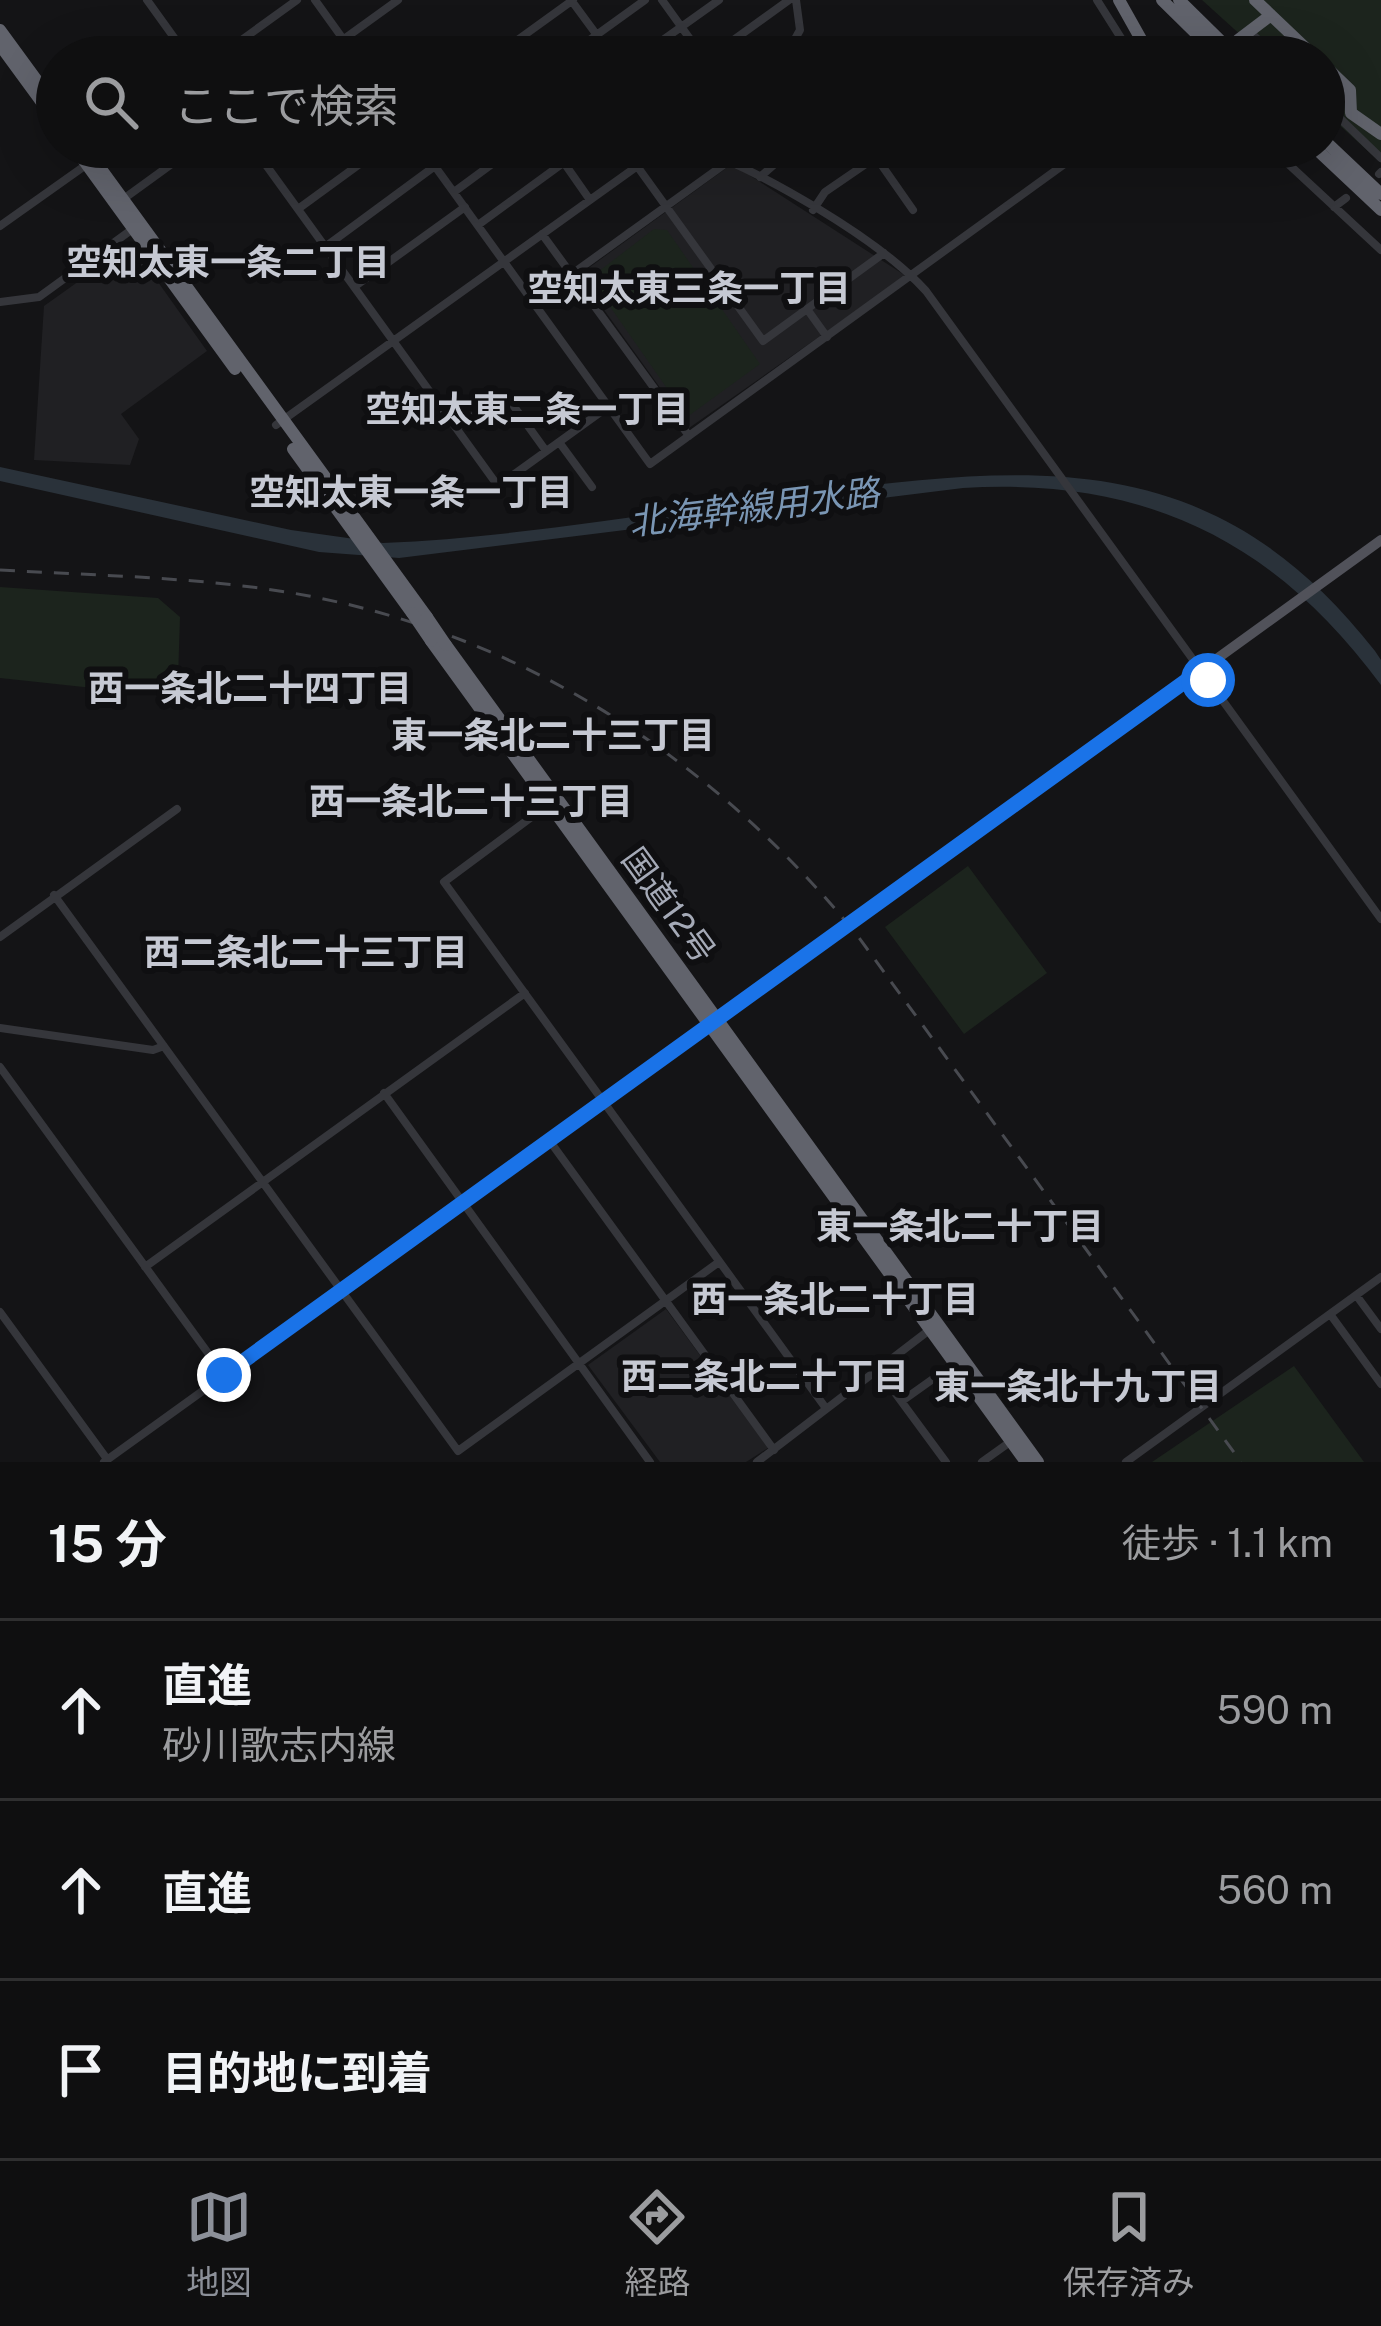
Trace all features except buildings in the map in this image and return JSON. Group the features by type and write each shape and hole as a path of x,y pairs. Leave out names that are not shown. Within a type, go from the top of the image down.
{"highway":[{"path":"1119,0 1139,36"},
{"path":"1162,0 1199,36"},
{"path":"1179,0 1216,36"},
{"path":"1255,0 1294,36"},
{"path":"1244,36 1271,15"},
{"path":"0,30 36,79"},
{"path":"0,45 36,94"},
{"path":"1346,86 1351,113 1381,134"},
{"path":"1345,98 1346,86"},
{"path":"1345,110 1381,146"},
{"path":"1345,160 1381,194"},
{"name":"国道12号","path":"96,168 549,804 714,1023"},
{"path":"1336,168 1381,210"},
{"name":"国道12号","path":"383,567 427,617 933,1327 1038,1462"},
{"name":"国道12号","path":"1015,1438 1026,1462"}],"main road":[{"path":"714,1023 1381,540"}],"street":[{"path":"147,0 173,36"},
{"path":"247,36 297,0"},
{"path":"315,0 341,36"},
{"path":"349,36 398,0"},
{"path":"523,36 572,0 597,35 646,0"},
{"path":"662,0 689,36"},
{"path":"668,36 718,0"},
{"path":"739,36 793,0 800,30 797,36"},
{"path":"1097,0 1120,36"},
{"path":"1345,124 1381,158"},
{"path":"0,226 66,168"},
{"path":"119,202 166,168"},
{"path":"268,168 498,486 609,406"},
{"path":"298,208 354,168"},
{"path":"325,247 432,168"},
{"path":"436,168 650,464 1059,168"},
{"path":"454,192 487,168"},
{"path":"478,225 557,168"},
{"path":"568,168 590,200"},
{"path":"280,423 634,168"},
{"path":"638,168 763,340 884,254"},
{"path":"572,274 720,168"},
{"path":"745,168 912,276 1381,919"},
{"path":"760,177 770,168"},
{"path":"813,210 825,192 860,168"},
{"path":"884,168 913,210"},
{"path":"1292,168 1381,250"},
{"path":"1334,207 1346,198"},
{"path":"355,287 464,207"},
{"path":"0,302 39,297 136,226"},
{"path":"542,235 689,436"},
{"path":"807,309 827,337"},
{"path":"456,428 505,394 546,451"},
{"path":"559,442 592,487"},
{"path":"549,804 444,882 825,1407"},
{"path":"0,937 176,808"},
{"path":"54,896 458,1450 719,1262"},
{"path":"146,1267 525,993"},
{"path":"0,1312 105,1461 714,1023"},
{"path":"0,1028 153,1049 164,1046"},
{"path":"0,1066 224,1375"},
{"path":"384,1094 650,1462"},
{"path":"549,1140 774,1450"},
{"path":"1126,1462 1381,1277"},
{"path":"1356,1295 1381,1329"},
{"path":"1330,1314 1381,1384"},
{"path":"758,1462 933,1327"},
{"path":"902,1401 958,1361"},
{"path":"876,1367 946,1462"},
{"path":"982,1462 1015,1438"}],"shaded area":[{"path":"1202,0 1381,0 1381,163 1345,130 1345,36 1242,36"},
{"path":"726,168 738,168 906,276 689,428 579,275"},
{"path":"654,229 667,230 760,364 687,417 590,278"},
{"path":"131,244 207,351 121,414 139,439 130,465 34,460 44,306"},
{"path":"0,587 158,598 180,617 178,679 121,691 0,678"},
{"path":"968,866 1047,973 964,1034 885,927"},
{"path":"666,1309 768,1448 746,1462 660,1462 588,1365"},
{"path":"1294,1366 1364,1462 1152,1462"}],"water":[{"name":"北海幹線用水路","path":"0,467 291,530 383,543 546,529 899,482 1052,476 1122,485 1189,504 1253,537 1315,585 1375,651 1381,660 1381,685 1340,634 1249,556 1200,528 1147,507 1090,494 1029,487 963,488 399,558 319,552 0,481"}],"railway":[{"path":"0,570 233,585 309,596 390,616 468,642 542,676 680,763 743,815 857,935 1241,1462"}],"district":[{"name":"空知太東一条二丁目","path":"228,262"},
{"name":"空知太東三条一丁目","path":"689,288"},
{"name":"空知太東二条一丁目","path":"527,409"},
{"name":"空知太東一条一丁目","path":"411,492"},
{"name":"西一条北二十四丁目","path":"250,688"},
{"name":"東一条北二十三丁目","path":"553,735"},
{"name":"西一条北二十三丁目","path":"471,801"},
{"name":"西二条北二十三丁目","path":"306,952"},
{"name":"東一条北二十丁目","path":"960,1226"},
{"name":"西一条北二十丁目","path":"835,1299"},
{"name":"西二条北二十丁目","path":"765,1376"},
{"name":"東一条北十九丁目","path":"1078,1386"}],"route":[{"path":"224,1375 1201,670 1208,680"}]}
